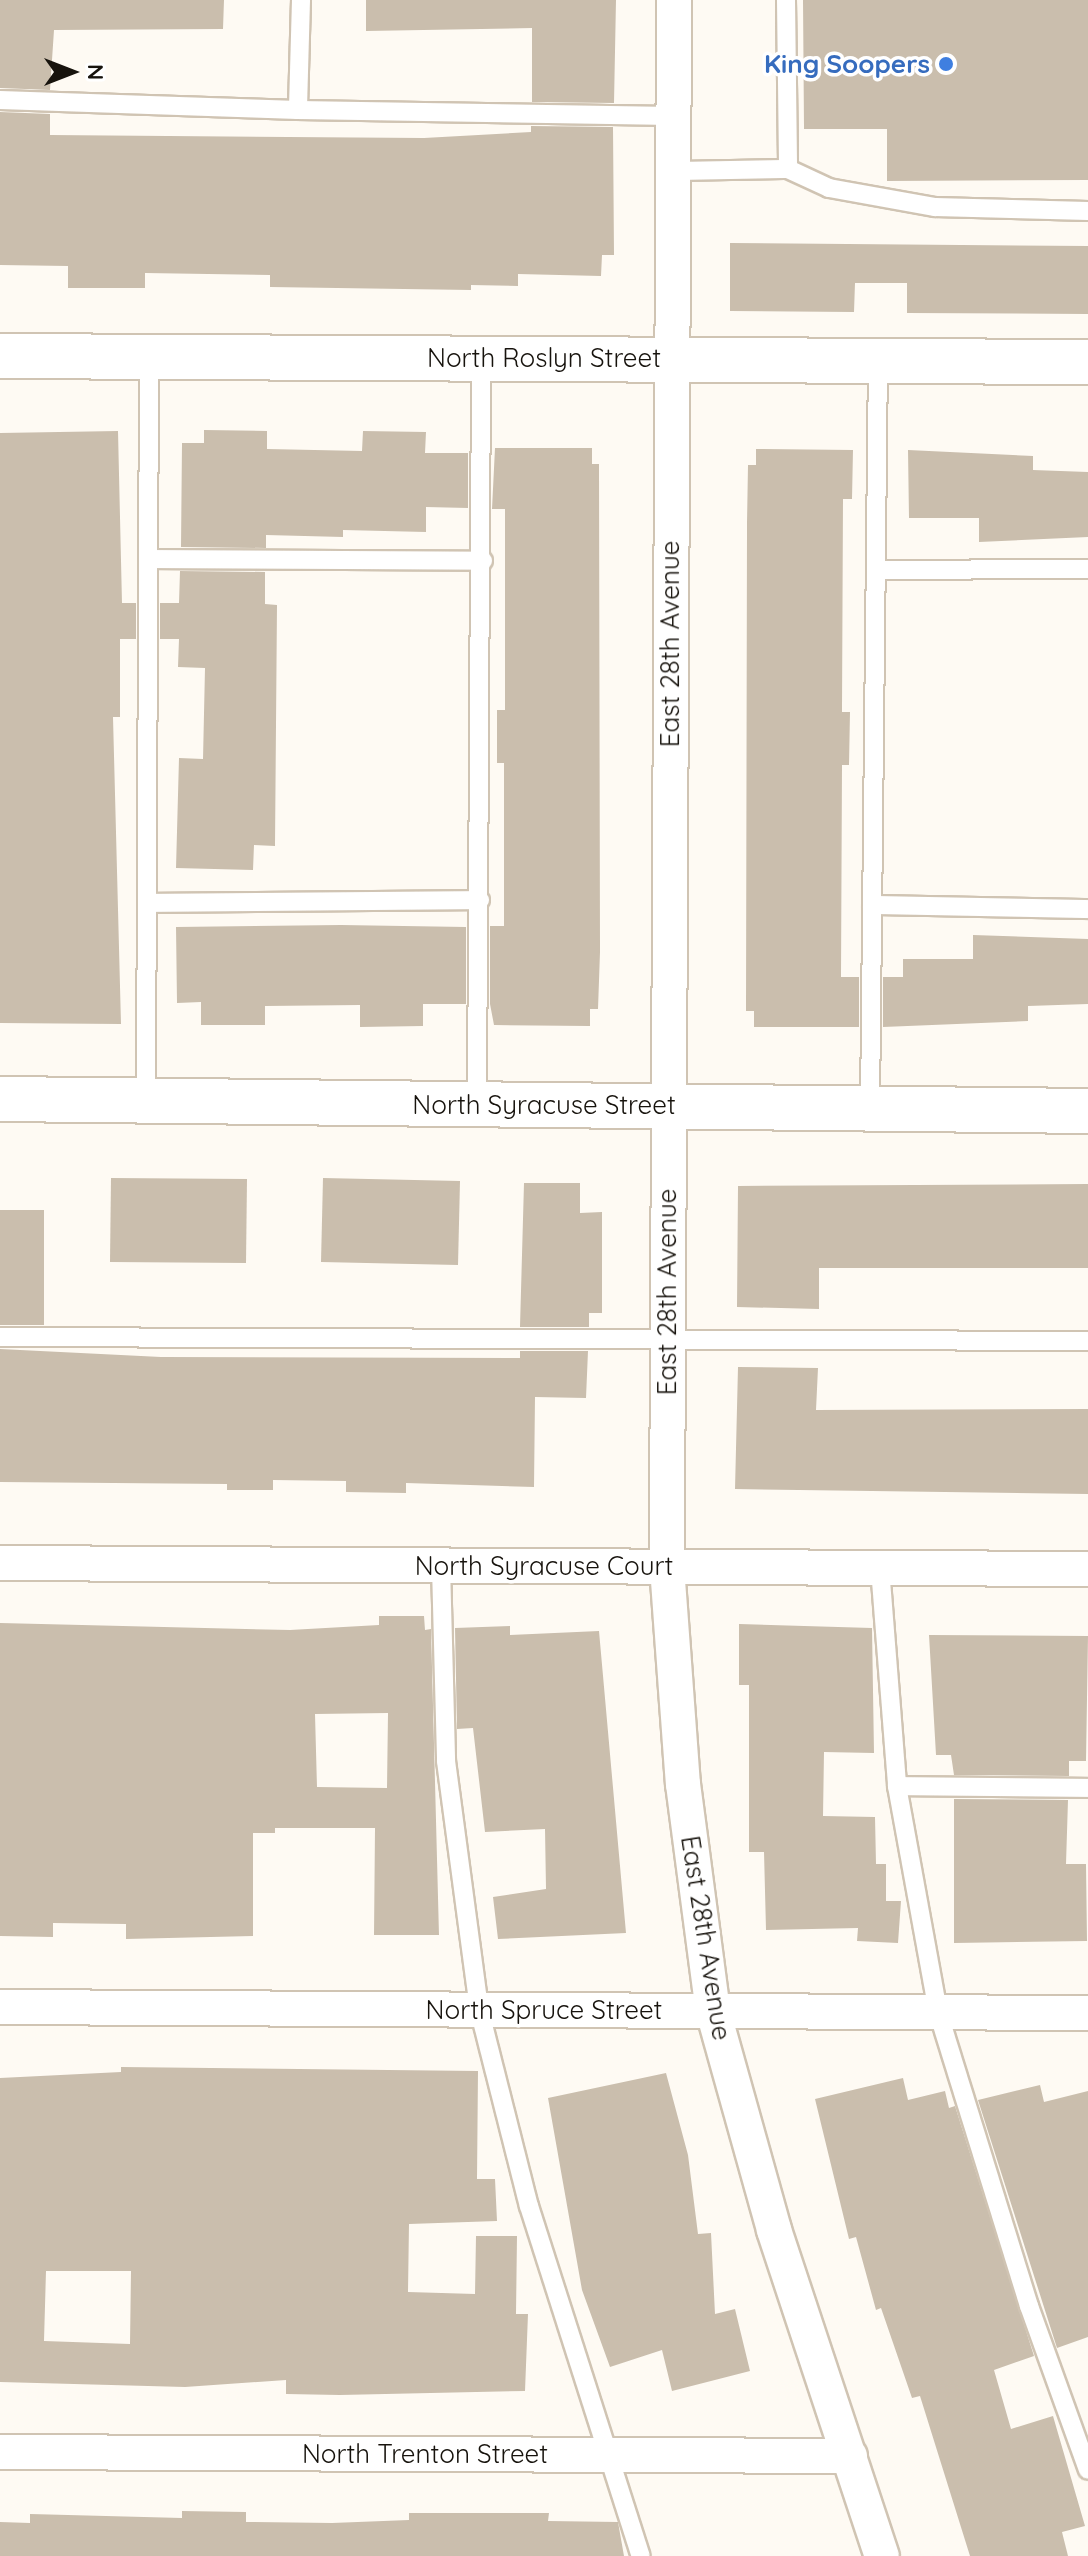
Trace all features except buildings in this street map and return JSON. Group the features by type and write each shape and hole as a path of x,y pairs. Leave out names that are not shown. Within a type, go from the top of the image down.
{"street":[{"name":"East 28th Avenue","path":"674,0 667,1567 683,1784 713,2011 774,2230 882,2556"},
{"name":"North Roslyn Street","path":"0,356 1088,362"},
{"name":"North Syracuse Street","path":"0,1099 1088,1111"},
{"name":"North Syracuse Court","path":"0,1563 1088,1569"},
{"name":"North Spruce Street","path":"0,2007 1088,2013"},
{"name":"North Trenton Street","path":"0,2452 850,2456"}],"lane":[{"path":"298,110 301,0"},
{"path":"786,0 788,169"},
{"path":"0,100 298,110 673,116"},
{"path":"673,171 788,169 829,188 935,207 1088,211"},
{"path":"146,1100 152,559 149,357"},
{"path":"477,1104 483,561 481,358"},
{"path":"870,1108 878,361"},
{"path":"152,559 483,561"},
{"path":"876,570 1088,569"},
{"path":"149,903 480,900"},
{"path":"872,905 1088,909"},
{"path":"0,1337 1088,1341"},
{"path":"441,1566 446,1761 479,2009 529,2206 641,2556"},
{"path":"880,1568 897,1786 938,2012 1029,2306 1088,2470"},
{"path":"897,1786 1088,1788"}],"place":[{"name":"King Soopers","path":"946,64"}]}
